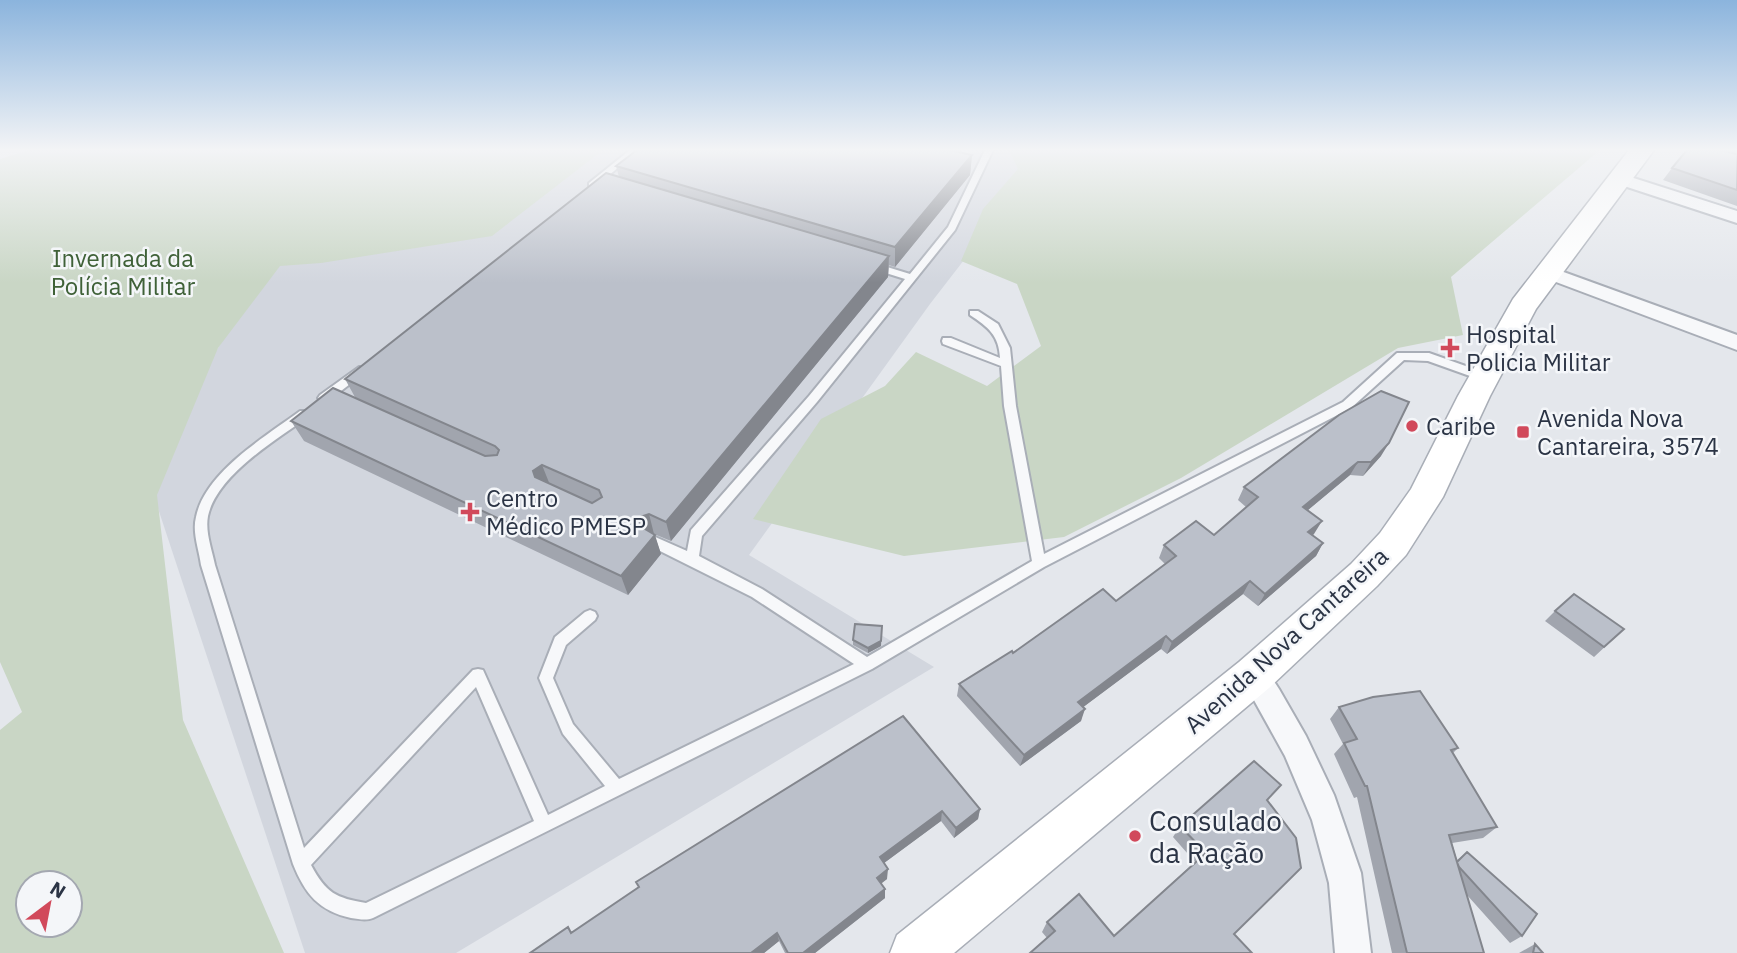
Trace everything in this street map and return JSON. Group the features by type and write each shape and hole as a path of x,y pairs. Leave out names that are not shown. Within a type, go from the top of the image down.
{"main road":[{"name":"Avenida Nova Cantareira","path":"915,953 1254,675 1364,575 1394,544 1425,497 1522,306 1607,194"}],"street":[{"path":"1692,194 1737,217"},
{"path":"1547,272 1737,343"},
{"path":"1254,675 1287,727 1320,793 1345,876 1353,953"}],"lane":[{"path":"692,559 696,534 914,278 952,228 968,194"},
{"path":"863,262 914,278"},
{"path":"974,313 994,326 1005,348 1010,406 1039,563"},
{"path":"947,341 1006,363"},
{"path":"372,361 335,397 241,462 212,491 202,516 208,565 301,864 317,894 337,907 367,912 867,665 1039,563 1348,405 1392,361 1401,356 1429,357 1484,377"},
{"path":"653,541 757,593 867,665"},
{"path":"590,616 561,640 546,678 568,729 617,789"},
{"path":"301,864 478,675 544,825"}],"shaded area":[{"name":"Centro Médico PMESP","path":"375,194 1015,194 930,304 749,555 934,667 456,953 305,953 145,469 297,217"}],"green space":[{"name":"Invernada da Polícia Militar","path":"0,194 546,194 492,236 321,263 280,266 218,348 157,495 183,720 284,953 0,953 0,730 22,712 0,662"},
{"path":"996,194 1548,194 1451,277 1463,335 1398,348 1181,478 1064,537 904,556 753,519 821,419 885,386 916,352 987,386 1041,346 1017,284 961,261 983,209"}],"building":[{"path":"579,194 679,194 889,256 666,522 649,514 640,517 640,526 655,535 621,576 291,421 333,388 485,456 497,455 499,450 345,379","holes":["542,465 599,490 602,497 592,503 535,477 533,471"]},
{"path":"714,194 939,194 895,247"},
{"path":"1381,391 1409,402 1389,443 1371,462 1358,462 1303,507 1322,521 1308,532 1323,543 1265,594 1250,581 1172,642 1166,636 1078,702 1085,709 1024,755 959,684 1012,651 1013,653 1103,589 1116,601 1176,556 1164,545 1196,521 1214,535 1258,497 1244,487 1339,415"},
{"path":"1574,594 1624,629 1604,647 1555,611"},
{"path":"855,624 882,626 881,641 868,648 853,640"},
{"path":"1420,691 1458,748 1451,750 1497,827 1449,835 1484,953 1407,953 1367,786 1344,743 1357,739 1339,707 1373,697"},
{"path":"903,716 980,809 956,828 942,811 880,857 888,869 877,878 885,889 803,953 788,953 777,933 751,953 530,953 568,927 571,933 639,887 636,882"},
{"path":"1254,761 1281,785 1267,800 1296,838 1301,868 1234,934 1252,953 1030,953 1055,931 1047,922 1079,894 1114,936 1206,853 1180,826"},
{"path":"1467,852 1537,914 1522,936 1459,867 1457,862"},
{"path":"1535,944 1543,953 1533,953"}],"place":[{"name":"Hospital Policia Militar","path":"1450,348"},
{"name":"Caribe","path":"1412,426"},
{"name":"Avenida Nova Cantareira, 3574","path":"1523,432"},
{"name":"Centro Médico PMESP","path":"470,512"},
{"name":"Consulado da Ração","path":"1135,836"}]}
